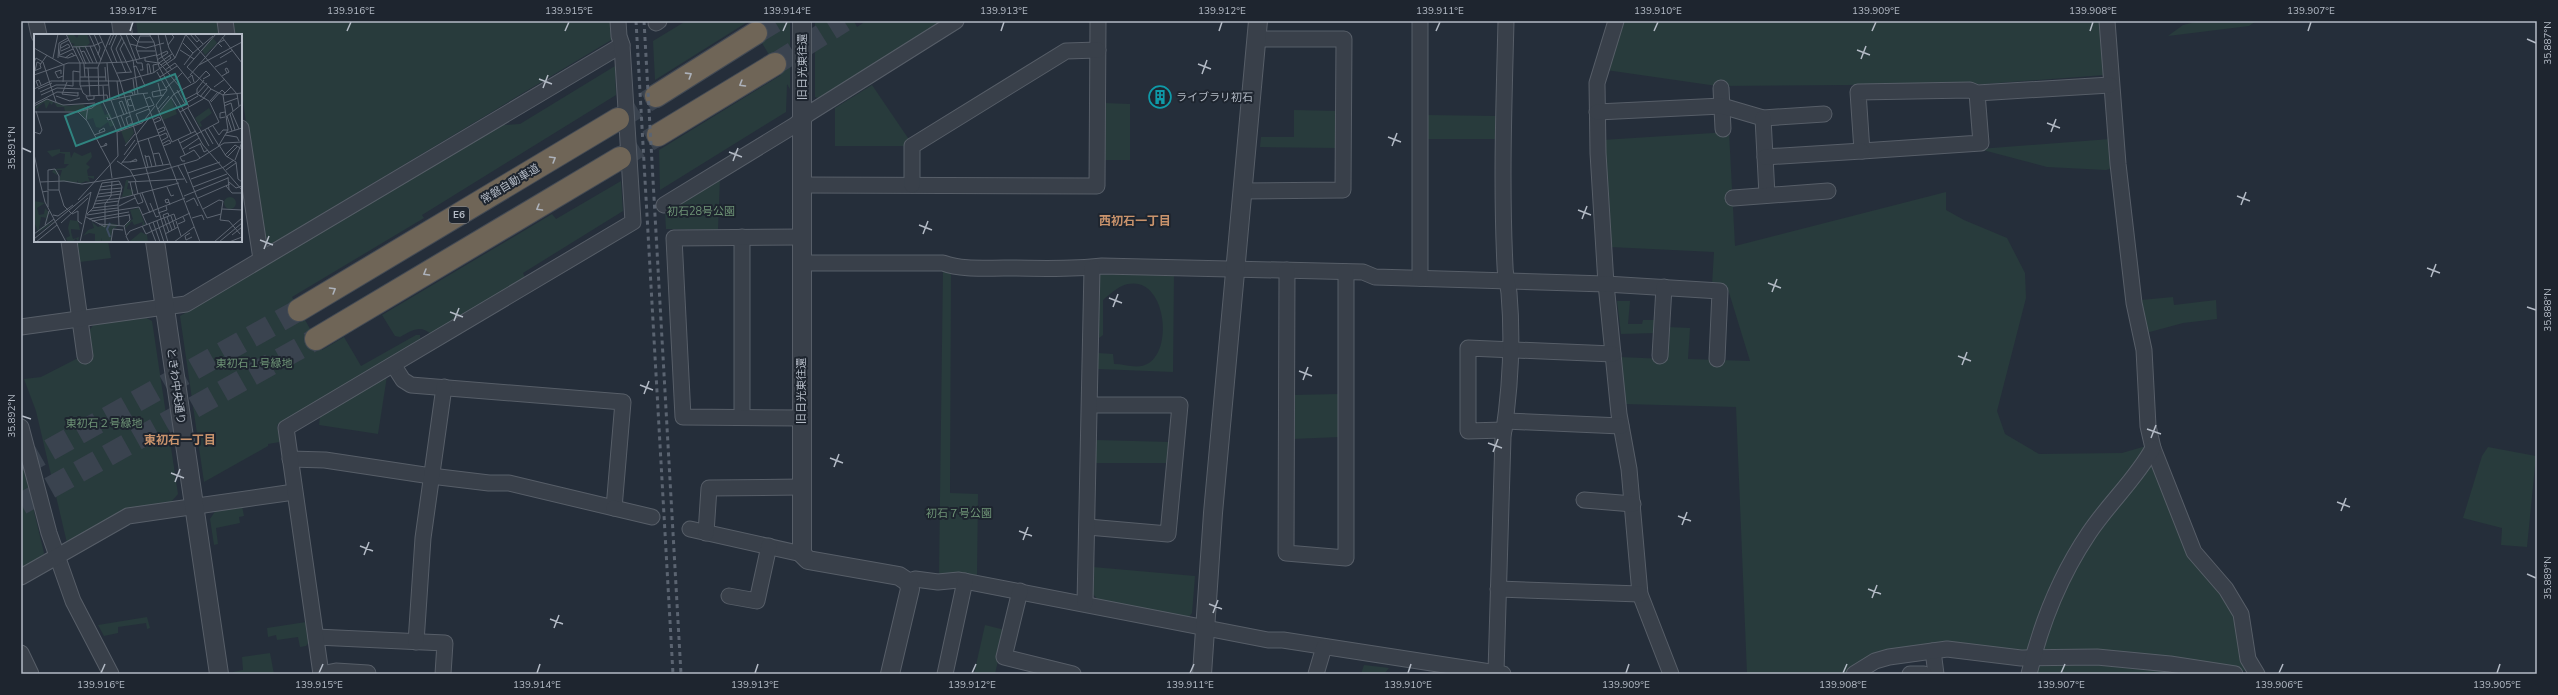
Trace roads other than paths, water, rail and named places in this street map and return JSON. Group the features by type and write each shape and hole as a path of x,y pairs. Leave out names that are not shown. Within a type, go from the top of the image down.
{"highway":[{"path":"656,96 756,33"},
{"path":"658,135 775,64"},
{"name":"常磐自動車道","path":"299,310 618,119"},
{"path":"316,339 620,158"}],"street":[{"path":"36,21 38,34"},
{"path":"121,21 123,34"},
{"path":"225,21 227,34"},
{"path":"368,673 336,671 321,674 286,428 394,366 633,222 622,45 619,36 618,21"},
{"name":"旧日光東往還","path":"802,21 800,418 802,554"},
{"path":"664,205 795,125 802,119 956,21"},
{"path":"801,185 1097,186 1098,21"},
{"path":"1202,674 1234,270 1258,21"},
{"path":"1420,21 1420,278"},
{"path":"908,582 915,579 938,582 959,580 1085,603 1098,608 1205,628 1500,673 1498,589 1509,349 1509,292 1507,281 1503,142 1506,21"},
{"path":"1616,21 1597,83 1597,112 1606,284 1612,354 1621,426 1629,469 1640,594 1671,674"},
{"path":"2107,21 2110,85 2134,304 2144,350 2148,426 2153,448 2194,552 2226,589 2241,614 2248,659 2257,674"},
{"path":"1242,191 1343,190 1344,39 1256,40"},
{"path":"21,327 186,304 622,45"},
{"path":"912,185 912,146 1066,50 1098,50"},
{"path":"1862,152 1858,92 1970,90 1977,93 2110,85"},
{"path":"1721,88 1723,129"},
{"path":"1765,157 1862,152 1981,143 1977,93"},
{"path":"1597,112 1722,106 1763,118 1824,114"},
{"path":"1763,118 1767,195"},
{"path":"242,135 261,259"},
{"path":"1733,198 1828,191"},
{"path":"742,237 742,417"},
{"path":"800,418 683,417 674,238 801,237"},
{"path":"69,242 85,356"},
{"name":"ときわ中央通り","path":"155,242 219,674"},
{"path":"801,263 943,263 953,267 996,268 1363,272 1375,277 1606,284 1720,291 1717,358"},
{"path":"1085,603 1088,527 1092,268"},
{"path":"1287,270 1286,553 1346,558 1346,272"},
{"path":"1660,356 1664,287"},
{"path":"1612,354 1468,348 1468,431 1505,426 1621,426"},
{"path":"394,366 403,380 411,385 622,402 614,508"},
{"path":"416,642 423,538 444,387"},
{"path":"1088,527 1168,534 1180,405 1090,405"},
{"path":"21,427 58,557 73,601 111,674"},
{"path":"2029,674 2032,658 2064,572 2090,532 2143,464 2153,448"},
{"path":"290,459 325,460 431,476 489,483 509,483 652,517"},
{"path":"706,533 709,488 801,487"},
{"path":"21,577 128,516 294,492"},
{"path":"1584,500 1632,504"},
{"path":"690,529 802,554 808,560 896,576 908,582 910,589 890,674"},
{"path":"729,596 758,601 769,546"},
{"path":"944,674 965,581"},
{"path":"1498,589 1640,594"},
{"path":"1020,591 1004,657 1073,674"},
{"path":"316,637 445,643 443,674"},
{"path":"1316,674 1324,647"},
{"path":"1854,674 1875,661 1947,649 2032,658 2097,657 2170,664 2235,674"},
{"path":"1933,651 1936,674"},
{"path":"21,653 31,674"},
{"path":"1910,674 1924,674"}],"tunnel":[{"path":"756,33 776,21"},
{"path":"775,64 844,21"},
{"path":"618,119 656,96"},
{"path":"620,158 658,135"},
{"path":"21,466 299,310"},
{"path":"21,504 316,339"}],"railway":[{"path":"636,21 673,674"},
{"path":"644,21 681,674"}],"place":[{"name":"ライブラリ初石","path":"1160,97"}],"district":[{"name":"西初石一丁目","path":"1135,221"},
{"name":"東初石一丁目","path":"180,440"}],"park label":[{"name":"初石28号公園","path":"701,211"},
{"name":"東初石１号緑地","path":"254,363"},
{"name":"東初石２号緑地","path":"104,423"},
{"name":"初石７号公園","path":"959,513"}]}
